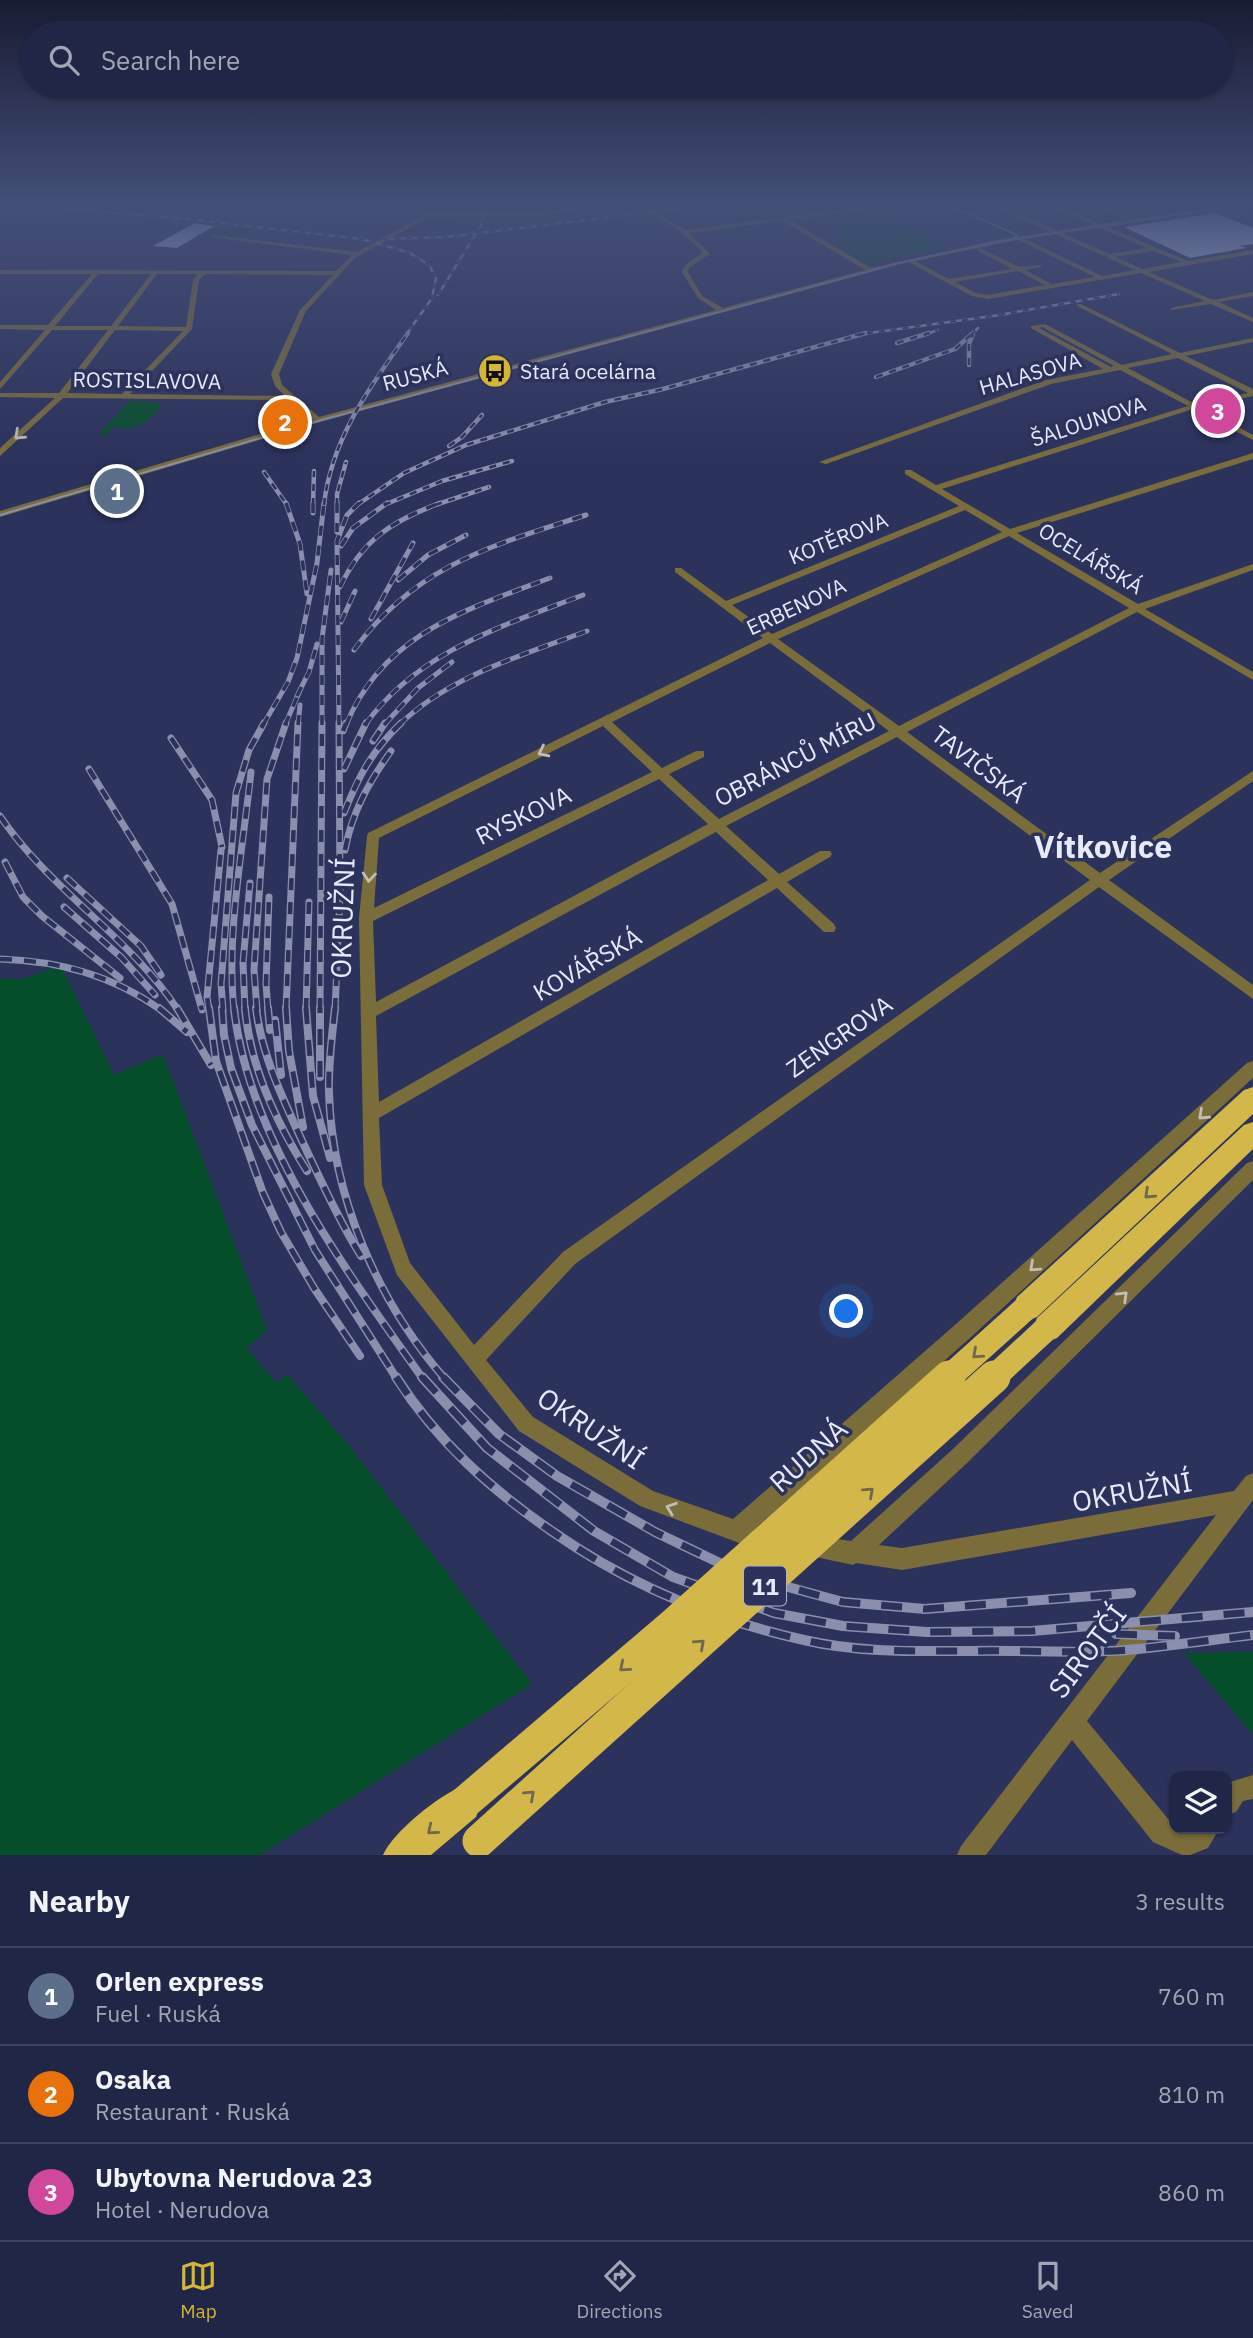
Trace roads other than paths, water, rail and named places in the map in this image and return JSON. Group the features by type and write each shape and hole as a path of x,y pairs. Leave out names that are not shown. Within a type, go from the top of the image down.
{"highway":[{"name":"RUDNÁ","path":"471,1848 866,1495 1253,1098"},
{"name":"RUDNÁ","path":"402,1855 1253,1133"}],"street":[{"path":"0,387 83,289"},
{"path":"0,453 61,396 143,289"},
{"path":"123,397 188,329 195,289"},
{"path":"317,420 279,386 276,371 301,312 322,289"},
{"path":"695,289 700,297 721,310"},
{"name":"RUSKÁ","path":"0,514 317,420 800,289"},
{"path":"965,289 985,298 1043,289"},
{"path":"1181,289 1253,320"},
{"path":"1173,309 1253,294"},
{"path":"1079,305 1253,393"},
{"path":"1114,368 1043,325 1033,327 1114,368 1192,407 1253,438"},
{"path":"0,327 188,329"},
{"name":"HALASOVA","path":"823,462 1049,382 1253,340"},
{"name":"ŠALOUNOVA","path":"935,488 1192,407 1253,393"},
{"name":"ROSTISLAVOVA","path":"0,395 293,398"},
{"name":"ERBENOVA","path":"373,836 769,639 1009,532 1253,456"},
{"name":"OCELÁŘSKÁ","path":"908,472 1253,677"},
{"name":"KOTĚROVA","path":"724,605 966,506"},
{"name":"OBRÁNCŮ MÍRU","path":"369,1013 718,825 1137,608 1253,567"},
{"name":"TAVIČSKÁ","path":"678,570 1253,993"},
{"path":"605,722 830,928"},
{"name":"RYSKOVA","path":"366,918 700,754"},
{"name":"ZENGROVA","path":"472,1360 569,1258 1098,881 1253,775"},
{"name":"OKRUŽNÍ","path":"373,836 366,918 373,1185 403,1269 472,1360 526,1423 648,1499 736,1531 750,1536 853,1554 902,1559 1246,1492"},
{"name":"KOVÁŘSKÁ","path":"372,1114 825,854"},
{"path":"853,1554 960,1457 1039,1317 1253,1068"},
{"path":"736,1531 785,1491 1253,1169"},
{"name":"SIROTČÍ","path":"970,1855 1246,1492"},
{"path":"1072,1721 1162,1833 1178,1848 1199,1839 1203,1834"},
{"path":"1232,1796 1236,1791 1253,1787"}],"tram line":[{"path":"0,515 318,421 805,289"}],"railway":[{"path":"406,335 432,298 434,289"},
{"path":"438,295 442,289"},
{"path":"999,315 1119,294"},
{"path":"863,334 1007,314"},
{"path":"973,333 978,328"},
{"path":"924,335 938,330"},
{"path":"324,505 328,481 344,435 367,393 408,333"},
{"path":"897,343 929,333"},
{"path":"876,377 955,349 973,333"},
{"path":"357,505 404,473 466,445 605,402 663,389 863,334"},
{"path":"855,335 863,334"},
{"path":"969,365 969,344 973,334"},
{"path":"449,446 462,437 482,415"},
{"path":"385,505 442,481 512,461"},
{"path":"337,532 337,494 346,462"},
{"path":"313,505 314,471"},
{"path":"264,472 286,504"},
{"path":"436,505 489,487"},
{"path":"263,725 288,682 297,658 317,563 324,503"},
{"path":"286,504 300,544 307,594"},
{"path":"313,505 313,513"},
{"path":"339,725 337,541 347,515 357,505"},
{"path":"341,546 353,528 385,505"},
{"path":"340,587 358,557 380,534 407,517 436,505"},
{"path":"354,650 403,597 430,578 487,549 586,515"},
{"path":"398,580 428,555 466,535"},
{"path":"371,619 413,543"},
{"path":"322,723 322,639 331,570"},
{"path":"346,725 362,694 382,668 404,647 430,629 458,615 550,578"},
{"path":"341,622 355,591"},
{"path":"365,725 386,700 435,660 492,631 583,595"},
{"path":"400,724 440,693 464,680 513,658 587,631"},
{"path":"301,688 317,644"},
{"path":"384,725 418,688 452,662"},
{"path":"285,725 301,688"},
{"path":"297,696 301,688"},
{"path":"298,725 300,705"},
{"path":"223,1010 221,984 236,793 249,750 264,723"},
{"path":"257,1010 254,970 267,779 286,723"},
{"path":"286,1009 298,723"},
{"path":"320,1010 322,723"},
{"path":"335,1010 340,896 339,723"},
{"path":"343,731 346,723"},
{"path":"373,741 385,723"},
{"path":"344,813 367,764 400,724"},
{"path":"344,769 365,725"},
{"path":"171,738 212,800 222,847"},
{"path":"345,850 362,798 391,751"},
{"path":"89,769 172,904 202,1010"},
{"path":"234,1010 234,921 251,772"},
{"path":"0,816 42,867 137,959 178,1010"},
{"path":"209,1010 207,997 221,850"},
{"path":"5,862 23,897 42,916 120,978"},
{"path":"67,878 141,946 161,975"},
{"path":"245,1010 243,963 250,883"},
{"path":"268,1010 266,984 269,897"},
{"path":"306,1009 309,902"},
{"path":"64,907 121,957 155,995"},
{"path":"0,959 43,963 84,972 123,988 161,1010"},
{"path":"159,1008 187,1032"},
{"path":"177,1008 211,1065"},
{"path":"209,1008 216,1061 263,1193 281,1232 314,1288 360,1356"},
{"path":"222,1008 231,1068 252,1125 315,1250 397,1379"},
{"path":"234,1008 243,1057 259,1107 280,1155 334,1250 423,1379"},
{"path":"245,1008 252,1051 266,1093 307,1171"},
{"path":"256,1008 263,1044 282,1095 331,1201 361,1256"},
{"path":"268,1008 270,1030"},
{"path":"335,1008 329,1093 332,1132 349,1208 379,1281 421,1349 445,1379"},
{"path":"286,1009 289,1051 303,1127"},
{"path":"306,1009 313,1096 330,1158"},
{"path":"320,1010 320,1077"},
{"path":"275,1020 281,1075"},
{"path":"396,1377 447,1443 486,1481 530,1516 582,1551 642,1584 705,1611 770,1632 825,1644 867,1649 1069,1652 1127,1650 1253,1635"},
{"path":"422,1377 487,1448 594,1531 673,1577 774,1613 843,1626 927,1632 1032,1631 1253,1612"},
{"path":"443,1377 499,1434 557,1476 655,1532 728,1567 766,1581 843,1602 925,1609 1131,1593"},
{"path":"1116,1634 1175,1636"}],"place":[{"name":"Stará ocelárna","path":"495,371"},
{"name":"Ubytovna Nerudova 23","path":"1218,411"},
{"name":"Osaka","path":"285,422"},
{"name":"Orlen express","path":"117,491"}],"district":[{"name":"Vítkovice","path":"1103,846"}]}
